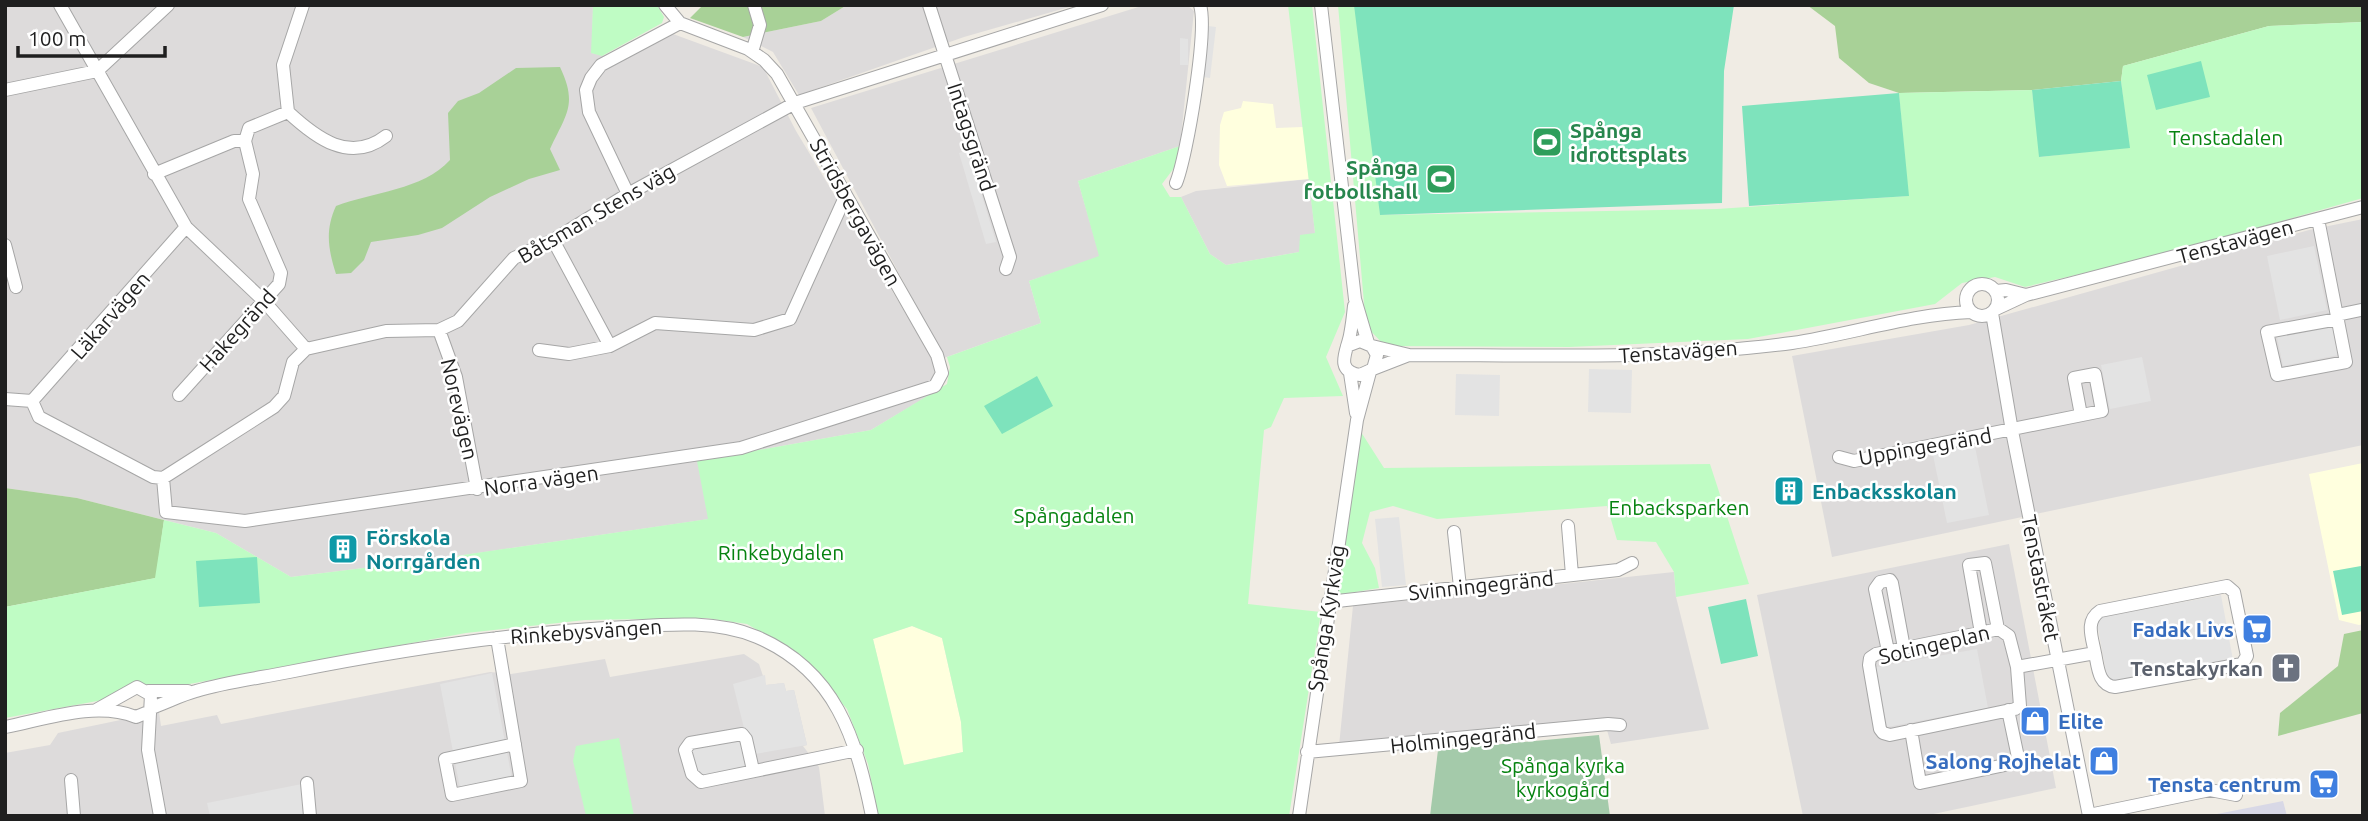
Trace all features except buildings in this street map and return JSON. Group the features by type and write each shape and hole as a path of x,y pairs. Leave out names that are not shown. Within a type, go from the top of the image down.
{"street":[{"path":"60,5 186,227 263,300 306,349"},
{"path":"5,90 97,71 168,5"},
{"path":"303,5 283,65 288,112 314,134 343,148 373,146 386,136"},
{"name":"Stridsbergavägen","path":"665,5 680,23 752,52 777,74 796,103 937,355 942,366 940,381"},
{"path":"752,52 760,25 754,5"},
{"name":"Intagsgränd","path":"929,5 1010,257 1006,269"},
{"name":"Båtsman Stens väg","path":"439,331 458,321 514,258 553,240 628,194 796,103 1102,5"},
{"path":"1176,183 1183,164 1193,98 1202,23 1200,5"},
{"path":"1321,5 1356,299 1377,360 1371,371 1360,375 1350,373 1343,360 1356,299"},
{"path":"628,194 589,112 586,90 601,65 680,23"},
{"path":"154,174 233,141 245,141 249,128 288,112"},
{"name":"Hakegränd","path":"179,395 279,284 281,273 249,200 253,174 245,141"},
{"path":"539,350 569,354 610,346 655,323 754,330 790,319 846,195"},
{"name":"Tenstavägen","path":"1994,311 2026,295 2363,207"},
{"path":"2318,219 2338,317 2346,362 2277,375 2267,332 2338,317 2361,310"},
{"name":"Läkarvägen","path":"32,401 186,227"},
{"path":"553,240 610,346"},
{"path":"5,245 16,286"},
{"path":"1978,284 1988,285 1996,291 1998,300 1994,311 1975,314 1966,296 1970,289 1978,284"},
{"name":"Tenstavägen","path":"1996,291 2006,290 2026,295"},
{"name":"Tenstavägen","path":"1945,314 1966,296"},
{"name":"Tenstastråket","path":"1994,311 1995,340 2012,431 2089,815"},
{"name":"Tenstavägen","path":"1370,344 1409,355 1639,355 1792,343 1945,314 1975,314"},
{"name":"Tenstastråket","path":"1975,314 1995,340"},
{"path":"5,399 32,401 39,417 153,477 163,478 274,407 284,396 293,362 306,349 386,331 439,331"},
{"name":"Norevägen","path":"439,331 456,377 477,489"},
{"path":"1348,346 1355,342 1370,344"},
{"name":"Tenstavägen","path":"1371,371 1409,355"},
{"name":"Spånga Kyrkväg","path":"1299,816 1328,602 1357,420 1371,371"},
{"name":"Spånga Kyrkväg","path":"1350,373 1357,420"},
{"name":"Norra vägen","path":"163,478 166,512 232,522 477,489 741,448 928,390 940,381"},
{"name":"Uppingegränd","path":"1839,457 1853,461 2081,415"},
{"path":"1568,526 1572,575"},
{"path":"1454,532 1460,587"},
{"name":"Svinningegränd","path":"1328,602 1618,570 1632,563"},
{"path":"1981,632 1969,565 1985,563 1998,629"},
{"path":"1888,652 1875,589 1880,582 1890,580 1892,583 1904,648"},
{"path":"2227,586 2234,592 2247,656 2242,664 2108,687 2100,679 2095,653 2090,623 2093,615 2100,611 2227,586"},
{"name":"Rinkebysvängen","path":"96,710 137,687 148,691 195,691 346,661 497,638 670,624 721,626 757,637 791,657 820,681 842,713 857,750 872,816"},
{"name":"Sotingeplan","path":"1998,629 2005,630 2009,636 2017,667 2022,699 2020,706 1911,730 1883,733 1880,729 1870,658 1981,632 1998,629"},
{"path":"497,638 515,744 521,781 452,795 445,759 515,744"},
{"path":"2017,667 2095,653"},
{"path":"148,691 152,698 148,750 160,816"},
{"name":"Rinkebysvängen","path":"5,727 96,710 141,716 195,691"},
{"path":"126,693 124,705 148,750"},
{"path":"1911,730 1920,783 2019,762 2008,710"},
{"name":"Holmingegränd","path":"1307,752 1620,725"},
{"path":"753,770 746,739 742,734 690,743 685,750 692,774 701,782 857,750"},
{"path":"71,780 74,816"},
{"path":"307,783 310,816"},
{"path":"2089,815 2210,790 2236,795"}],"shaded area":[{"path":"5,5 593,5 592,53 621,60 673,34 763,67 796,131 939,369 943,387 871,430 698,461 709,519 291,577 216,533 77,498 5,488"},
{"path":"847,5 1076,5 964,37 799,95 773,52 743,37 821,21"},
{"path":"1145,5 1187,5 1194,11 1180,146 1078,181 1100,257 1029,281 1041,323 944,358 811,108"},
{"path":"1208,26 1216,27 1210,78 1203,77"},
{"path":"1180,38 1188,39 1188,65 1180,65"},
{"path":"1243,101 1273,104 1276,128 1303,127 1309,179 1227,186 1219,165 1220,125 1224,112 1241,108"},
{"path":"968,150 996,242 986,244 959,153"},
{"path":"1309,179 1315,233 1299,252 1226,265 1210,254 1181,197 1196,191"},
{"path":"2363,219 2363,445 1832,557 1792,356 1969,325 2309,230"},
{"path":"2314,246 2327,310 2280,320 2267,256"},
{"path":"2332,325 2338,355 2283,366 2277,337"},
{"path":"2142,357 2151,401 2110,409 2101,365"},
{"path":"1589,369 1632,370 1631,413 1588,412"},
{"path":"1456,374 1500,375 1499,416 1455,415"},
{"path":"1974,442 1989,515 1947,523 1932,450"},
{"path":"2363,463 2363,624 2359,625 2339,620 2309,474"},
{"path":"1399,517 1406,585 1382,587 1375,519"},
{"path":"2009,544 2056,788 1924,816 1803,816 1757,595"},
{"path":"1674,572 1676,597 1709,729 1611,744 1605,723 1339,746 1353,606"},
{"path":"2221,595 2233,660 2108,683 2096,618"},
{"path":"912,626 942,638 961,722 963,752 903,765 873,639"},
{"path":"1977,649 1988,708 1887,727 1876,667"},
{"path":"744,654 759,664 766,685 784,683 786,691 794,690 807,745 803,746 819,767 825,816 5,816 5,753 50,745 58,733 159,712 161,726 217,715 221,724 490,672 511,674 605,659 610,677"},
{"path":"492,673 512,779 460,788 440,684"},
{"path":"765,675 766,685 784,683 786,691 794,690 807,745 743,756 745,768 695,776 686,746 745,732 733,684"},
{"path":"307,783 308,816 210,816 207,803"},
{"path":"2283,801 2287,816 2217,814"}],"green space":[{"path":"593,5 657,5 664,17 662,23 602,56 591,53"},
{"path":"703,5 847,5 821,21 743,37 690,18"},
{"name":"Spångadalen","path":"1288,5 1312,5 1345,312 1326,357 1343,396 1284,398 1271,427 1264,430 1248,604 1321,612 1289,816 878,816 868,764 847,709 801,656 747,624 706,618 585,620 466,633 5,718 5,607 155,578 164,520 216,533 291,577 436,559 708,519 697,461 871,430 947,384 950,367 947,357 1041,323 1029,281 1099,256 1078,181 1180,146 1180,160 1162,184 1170,197 1181,197 1210,254 1226,265 1299,252 1300,235 1315,233","holes":["912,626 942,638 961,722 963,752 904,765 873,639"]},
{"name":"Tenstadalen","path":"1338,5 1367,5 1380,215 1717,209 1908,196 1899,93 2032,90 2040,157 2129,147 2121,81 2123,66 2269,26 2363,22 2363,198 2169,253 2025,287 1995,277 1962,283 1935,304 1748,339 1569,347 1385,346 1366,326"},
{"name":"Spånga idrottsplats","path":"1354,5 1734,5 1724,71 1722,203 1380,215"},
{"path":"1807,5 2363,5 2363,22 2269,26 2123,66 2121,81 2032,90 1899,93 1869,83 1839,58 1835,26"},
{"path":"2201,61 2210,97 2156,110 2147,75"},
{"path":"560,67 568,91 568,109 550,149 560,170 529,179 490,197 442,228 418,235 371,242 364,260 351,273 336,274 329,240 330,223 336,206 412,184 439,170 450,160 448,113 458,101 479,93 516,68"},
{"path":"2121,81 2130,148 2039,157 2032,90"},
{"path":"1899,93 1909,196 1749,206 1742,106"},
{"path":"1037,376 1053,406 1002,434 984,406"},
{"name":"Enbacksparken","path":"1361,432 1384,468 1710,464 1749,584 1676,597 1674,572 1656,542 1617,540 1607,506 1437,519 1393,506 1370,512 1362,543 1375,568 1379,588 1338,595"},
{"path":"5,488 77,498 164,520 156,578 5,607"},
{"path":"257,557 260,603 199,607 196,561"},
{"path":"2361,566 2363,611 2342,615 2333,571"},
{"path":"1746,599 1758,656 1721,664 1708,607"},
{"path":"2363,630 2363,713 2278,736 2280,713 2338,666 2344,634"},
{"name":"Spånga kyrka kyrkogård","path":"1599,735 1610,816 1430,816 1438,750"},
{"path":"619,738 634,816 586,816 573,761 576,746"}],"place":[{"name":"Spånga idrottsplats","path":"1547,142"},
{"name":"Spånga fotbollshall","path":"1441,179"},
{"name":"Enbacksskolan","path":"1789,491"},
{"name":"Förskola Norrgården","path":"343,549"},
{"name":"Fadak Livs","path":"2257,629"},
{"name":"Tenstakyrkan","path":"2286,668"},
{"name":"Elite","path":"2035,721"},
{"name":"Salong Rojhelat","path":"2104,761"},
{"name":"Tensta centrum","path":"2324,784"}],"park label":[{"name":"Rinkebydalen","path":"781,552"}]}
